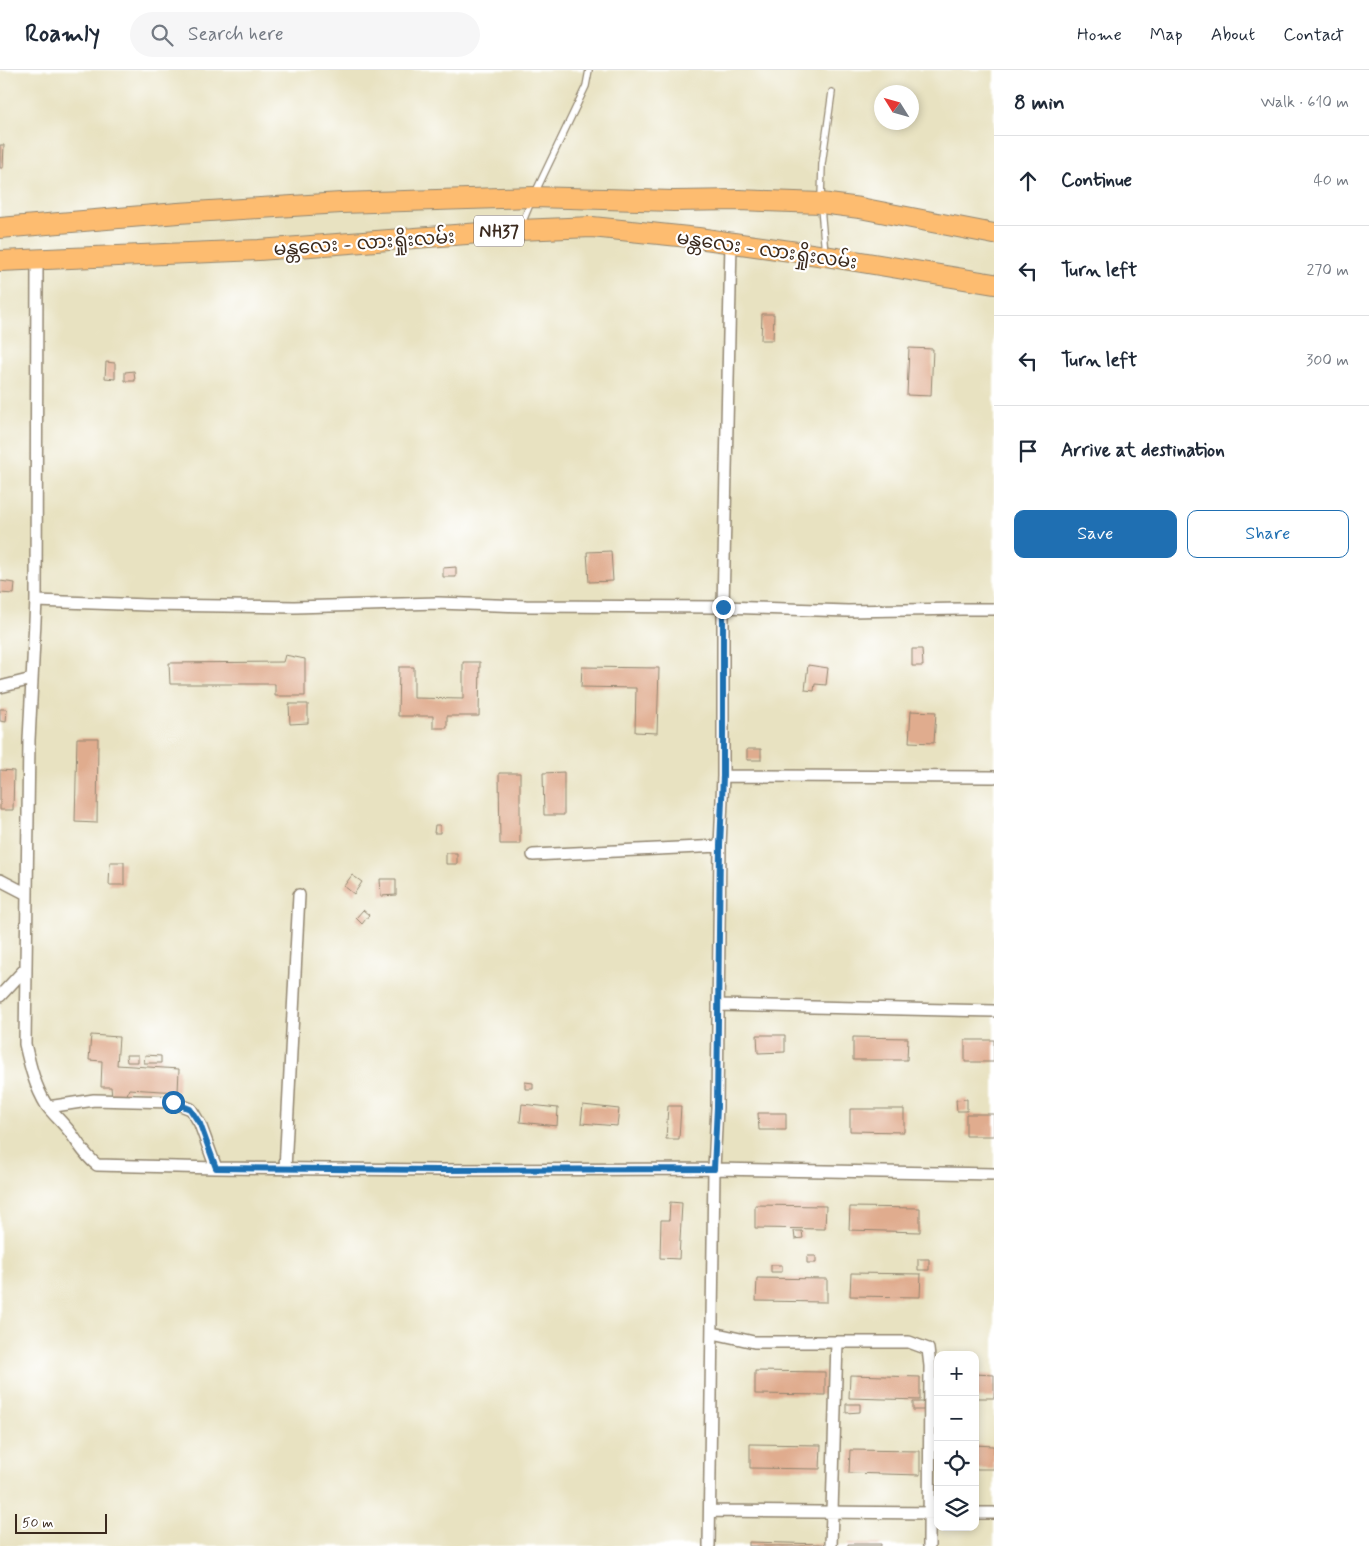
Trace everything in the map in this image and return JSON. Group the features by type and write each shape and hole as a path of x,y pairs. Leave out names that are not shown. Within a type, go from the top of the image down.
{"highway":[{"name":"မန္တလေး - လားရှိုးလမ်း","path":"0,228 178,213 331,204 533,197 821,203 860,208 994,234"},
{"name":"မန္တလေး - လားရှိုးလမ်း","path":"0,261 259,250 519,230 592,227 698,238 825,256 994,284"}],"street":[{"path":"710,1546 714,1169 717,1107 720,846 723,776 723,607 731,243"},
{"path":"37,259 36,601 29,740 25,1044 30,1067 39,1092 48,1107 89,1158 97,1165 216,1168 429,1170 714,1169 994,1174"},
{"path":"36,601 294,607 438,603 566,607 723,607 848,610 994,609"},
{"path":"0,688 32,679"},
{"path":"723,776 994,777"},
{"path":"533,855 720,846"},
{"path":"0,880 27,894"},
{"path":"285,1169 299,895"},
{"path":"0,996 26,968"},
{"path":"718,1006 994,1011"},
{"path":"48,1107 94,1100 173,1102 190,1109 200,1124 216,1168"},
{"path":"713,1333 754,1342 909,1342 928,1349 933,1513 929,1546"},
{"path":"831,1546 837,1342"},
{"path":"710,1511 933,1513"},
{"path":"979,1513 994,1513"}],"lane":[{"path":"519,230 586,86 589,70"},
{"path":"825,256 821,203 822,164 832,92"}],"building":[{"path":"0,145 4,145 3,168 0,168"},
{"path":"762,314 774,314 773,340 761,340"},
{"path":"909,348 933,349 931,396 907,395"},
{"path":"106,362 115,363 115,379 105,378"},
{"path":"134,371 135,381 125,381 125,372"},
{"path":"611,551 613,581 589,582 587,552"},
{"path":"456,567 456,577 443,577 443,568"},
{"path":"0,581 15,583 14,594 0,593"},
{"path":"912,649 922,649 923,666 912,666"},
{"path":"285,655 305,659 305,696 275,696 275,684 170,684 169,663 283,662"},
{"path":"463,662 480,662 479,716 447,716 447,728 433,728 433,716 398,716 399,667 414,667 414,698 463,699"},
{"path":"808,665 828,668 826,685 815,684 814,691 805,690"},
{"path":"582,667 659,668 657,733 635,732 636,688 581,687"},
{"path":"289,704 308,704 308,723 290,724"},
{"path":"0,709 7,709 6,722 0,721"},
{"path":"911,711 936,712 934,743 909,742"},
{"path":"77,738 98,738 97,823 75,822"},
{"path":"747,749 761,749 761,760 747,760"},
{"path":"0,770 14,771 13,810 0,810"},
{"path":"564,772 564,815 544,815 543,773"},
{"path":"499,773 520,773 520,844 500,844"},
{"path":"435,825 440,825 440,833 434,833"},
{"path":"446,853 457,853 457,864 446,864"},
{"path":"110,862 124,862 124,885 109,885"},
{"path":"352,875 362,882 354,894 344,886"},
{"path":"380,879 396,879 396,895 381,896"},
{"path":"363,910 369,915 362,924 356,918"},
{"path":"91,1035 119,1037 117,1065 179,1069 178,1092 129,1089 126,1098 112,1097 111,1087 101,1087 102,1061 89,1060"},
{"path":"757,1035 785,1035 785,1052 758,1053"},
{"path":"853,1037 908,1038 907,1060 853,1060"},
{"path":"965,1040 994,1040 994,1062 965,1062"},
{"path":"126,1055 138,1055 138,1062 127,1062"},
{"path":"145,1055 161,1056 161,1063 144,1063"},
{"path":"525,1082 533,1083 533,1089 525,1089"},
{"path":"967,1099 967,1111 957,1111 956,1100"},
{"path":"522,1104 558,1108 557,1126 520,1122"},
{"path":"583,1105 619,1109 617,1126 581,1123"},
{"path":"668,1106 681,1106 679,1139 666,1139"},
{"path":"850,1109 904,1109 904,1132 850,1131"},
{"path":"758,1113 786,1113 786,1130 759,1130"},
{"path":"966,1114 994,1114 994,1136 966,1136"},
{"path":"670,1202 682,1203 679,1259 660,1258 661,1220 669,1220"},
{"path":"755,1205 826,1206 825,1229 755,1228"},
{"path":"850,1207 920,1208 920,1232 849,1230"},
{"path":"794,1231 802,1231 803,1238 795,1239"},
{"path":"807,1256 816,1256 816,1263 807,1263"},
{"path":"918,1259 929,1259 929,1270 918,1270"},
{"path":"771,1265 782,1265 782,1272 771,1272"},
{"path":"851,1273 921,1274 920,1297 850,1296"},
{"path":"757,1278 827,1279 827,1302 756,1301"},
{"path":"755,1371 825,1372 825,1395 755,1394"},
{"path":"979,1374 994,1375 994,1398 979,1398"},
{"path":"850,1375 920,1377 920,1400 849,1398"},
{"path":"913,1402 925,1402 925,1410 913,1410"},
{"path":"846,1404 860,1404 860,1412 846,1413"},
{"path":"750,1444 821,1445 820,1469 750,1468"},
{"path":"979,1445 994,1446 994,1469 979,1469"},
{"path":"850,1450 920,1451 920,1475 849,1473"},
{"path":"749,1542 823,1544 823,1546 749,1546"},
{"path":"848,1544 881,1544 881,1546 848,1546"}],"route":[{"path":"173,1102 190,1109 200,1124 216,1168 438,1170 714,1169 717,1107 720,846 723,776 723,607"}]}
